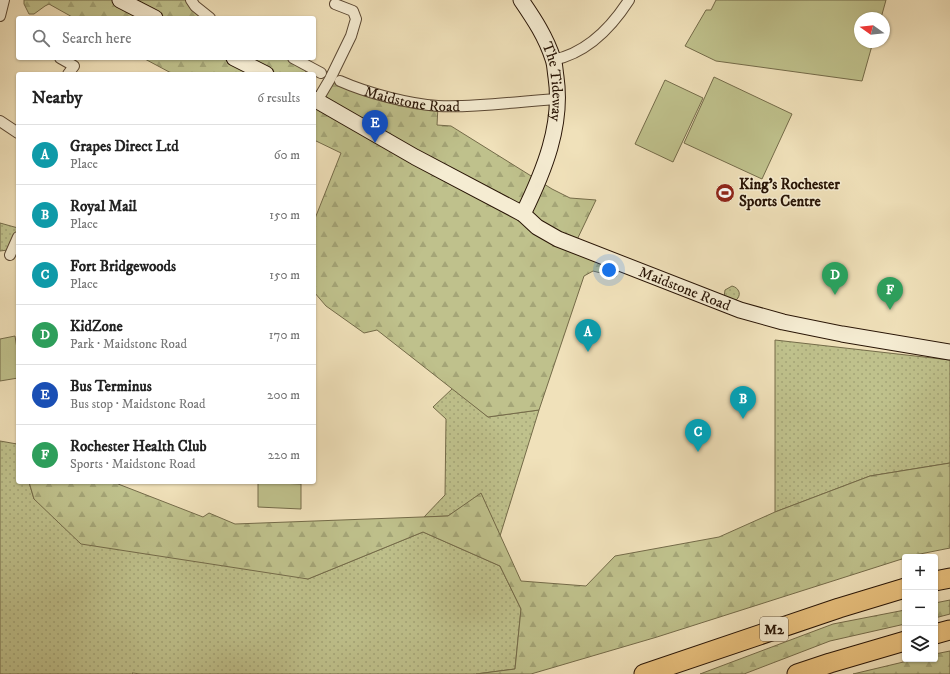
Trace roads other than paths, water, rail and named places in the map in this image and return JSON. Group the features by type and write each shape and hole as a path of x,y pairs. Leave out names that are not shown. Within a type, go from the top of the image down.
{"highway":[{"path":"938,580 950,578"},
{"name":"M2","path":"644,674 831,610 902,589"},
{"path":"938,633 950,630"},
{"path":"797,674 830,662 902,642"}],"main road":[{"path":"120,0 151,16"},
{"name":"The Tideway","path":"521,0 545,39 553,60 558,99 556,125 550,148 537,186 523,214"},
{"path":"238,60 262,72"},
{"name":"Maidstone Road","path":"316,100 415,157 523,214 537,227 558,239 740,310 783,322 842,334 950,352"}],"street":[{"path":"0,16 4,0"},
{"path":"191,0 206,16"},
{"path":"553,60 574,54 600,36 620,15 629,0"},
{"path":"316,100 330,79 351,36 356,19 353,11 335,4"},
{"path":"64,60 74,66 70,72"},
{"path":"297,60 322,73"},
{"name":"Maidstone Road","path":"340,81 380,95 438,106 465,106 558,99"},
{"path":"0,121 16,132"},
{"path":"10,255 16,242"}],"place":[{"name":"Bus Terminus","path":"375,143"},
{"name":"King's Rochester Sports Centre","path":"725,193"},
{"name":"KidZone","path":"835,295"},
{"name":"Rochester Health Club","path":"890,310"},
{"name":"Grapes Direct Ltd","path":"588,352"},
{"name":"Royal Mail","path":"743,419"},
{"name":"Fort Bridgewoods","path":"698,452"}]}
